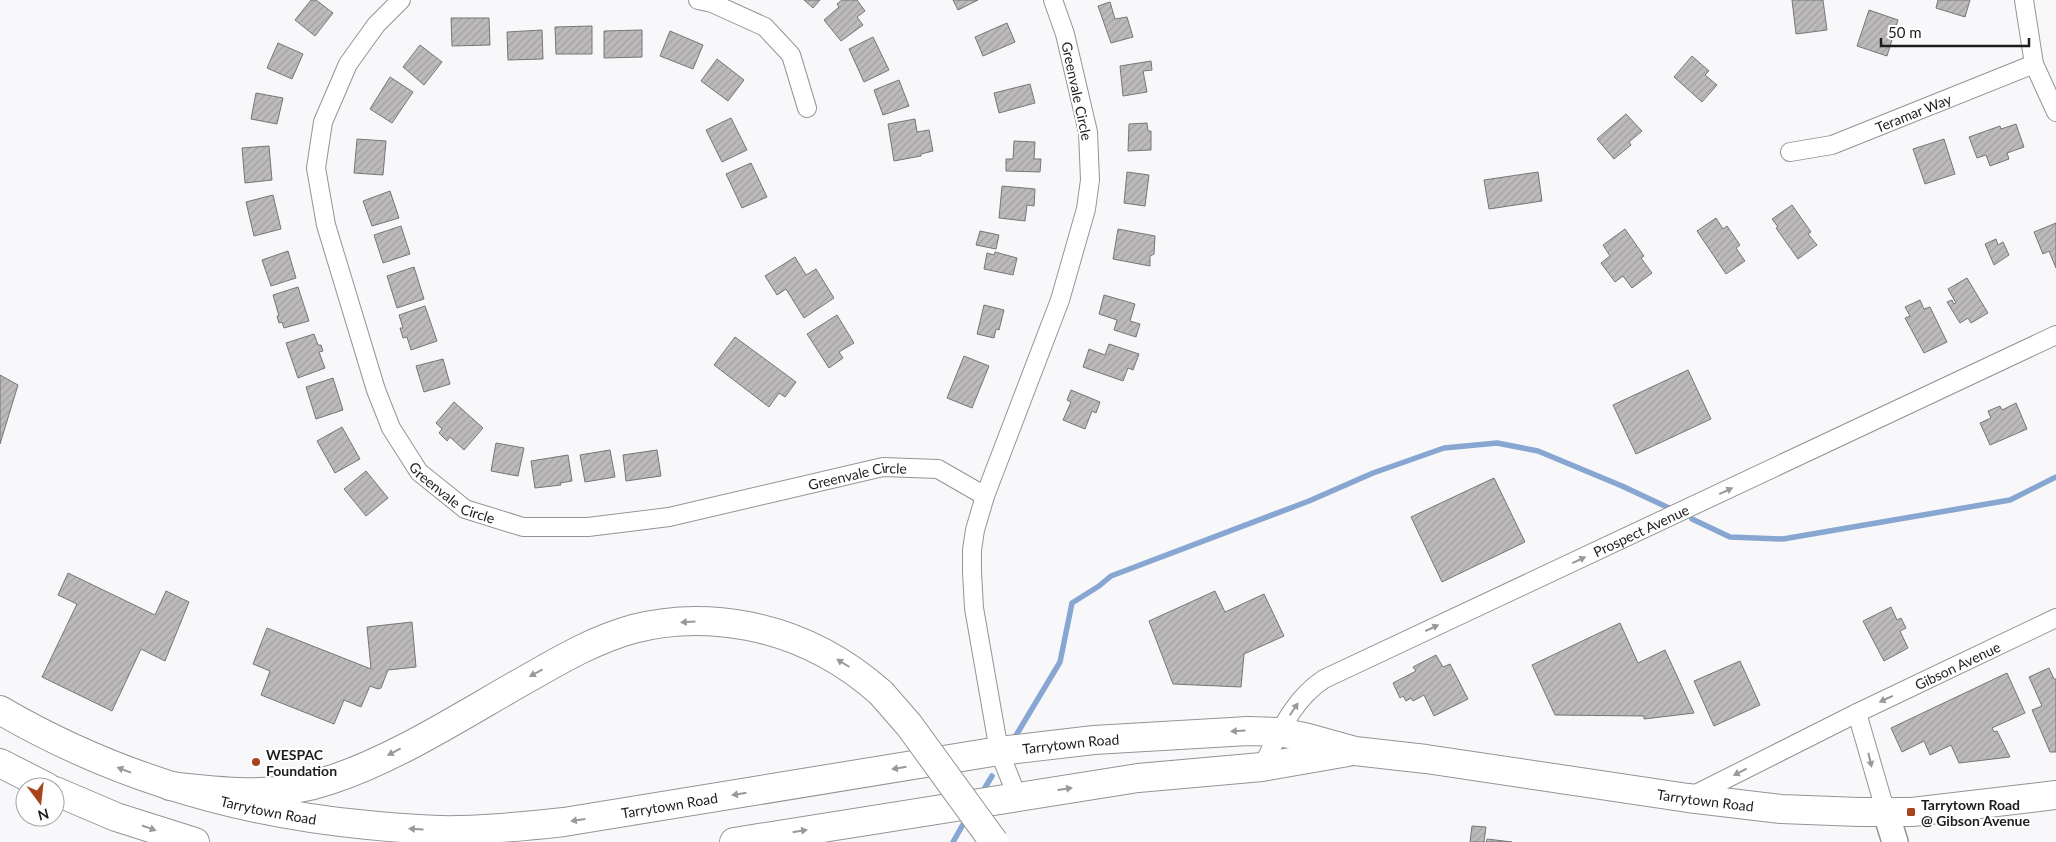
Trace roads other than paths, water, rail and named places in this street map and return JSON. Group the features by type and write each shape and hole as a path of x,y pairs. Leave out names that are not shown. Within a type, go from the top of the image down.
{"main road":[{"path":"170,786 228,792 266,793 286,792 329,781 381,760 584,647 634,629 667,623 720,622 773,632 807,644 838,660 881,693 909,725 994,842"},
{"name":"Tarrytown Road","path":"0,710 34,729 100,760 170,786 236,804 306,818 385,827 457,830 528,826 600,816 999,751 1131,738 1248,731 1280,732 1355,751 1688,798 1781,809 1886,813 1971,806 2056,795"},
{"name":"Tarrytown Road","path":"734,842 1138,778 1262,768 1355,751"},
{"path":"0,763 27,777"},
{"path":"65,795 116,817 194,842"},
{"path":"1886,813 1895,842"}],"street":[{"name":"Greenvale Circle","path":"401,0 376,25 348,64 323,122 316,168 326,225 376,390 391,428 419,472 465,509 523,527 588,527 669,517 883,467 938,469 984,496"},
{"path":"698,0 712,3 765,27 790,55 807,108"},
{"name":"Greenvale Circle","path":"1017,796 999,751 974,608 972,572 975,530 984,496 1060,300 1087,200 1090,180 1088,132 1065,34 1053,0"},
{"path":"2024,0 2034,64 2056,112"},
{"name":"Teramar Way","path":"1790,152 1832,145 2034,64"},
{"name":"Prospect Avenue","path":"1262,768 1295,706 1310,689 1343,669 1686,510 2056,335"},
{"name":"Gibson Avenue","path":"1688,798 1858,713 2056,618"},
{"path":"1858,713 1886,813"}],"waterway":[{"path":"1012,742 1060,662 1072,603 1111,576 1309,501 1373,473 1444,448 1497,443 1538,451 1669,508"},
{"path":"1692,519 1730,537 1783,539 2010,500 2056,477"},
{"path":"983,791 992,776"},
{"path":"953,842 966,819"}],"place":[{"name":"WESPAC Foundation","path":"256,762"},
{"name":"Tarrytown Road @ Gibson Avenue","path":"1911,812"}]}
